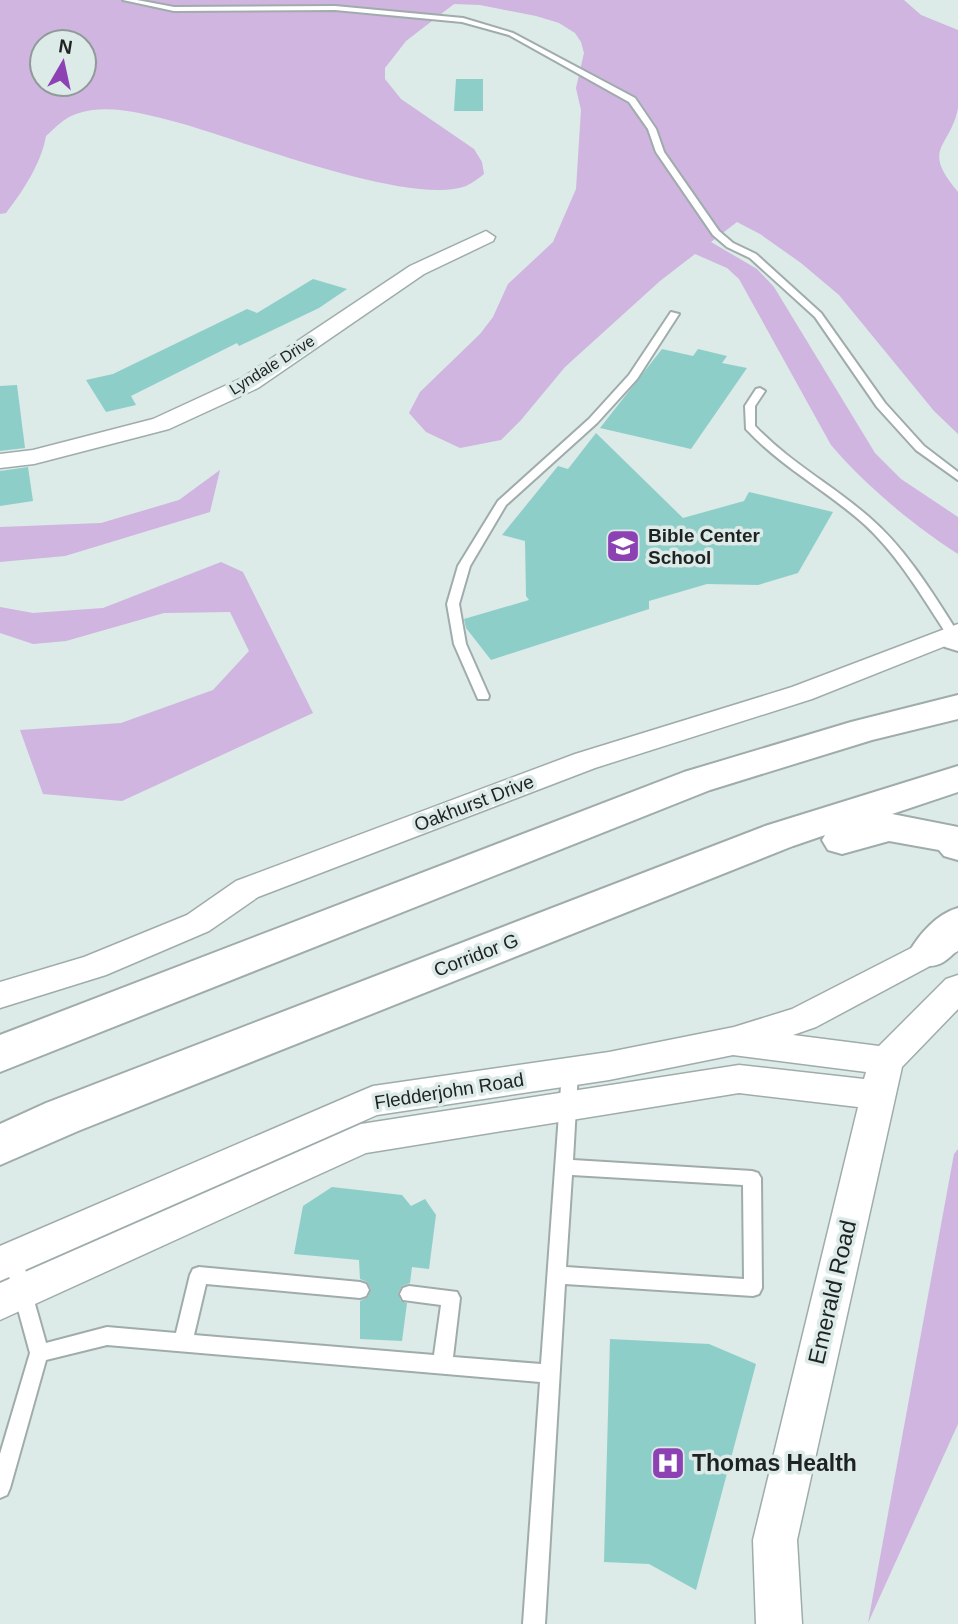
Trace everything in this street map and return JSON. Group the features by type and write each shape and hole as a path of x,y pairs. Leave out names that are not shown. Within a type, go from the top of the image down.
{"highway":[{"path":"0,1054 697,781 864,730 958,707"},
{"name":"Corridor G","path":"0,1145 62,1117 779,836 958,779"},
{"path":"498,946 889,827 951,839 958,846"},
{"path":"944,944 958,923"}],"street":[{"name":"Lyndale Drive","path":"0,461 34,457 161,424 250,383 417,270 486,237"},
{"name":"Oakhurst Drive","path":"0,995 94,966 198,923 247,888 585,761 802,693 957,637"},
{"path":"9,1279 361,1139 569,1089 804,1018 944,944"},
{"path":"569,1089 739,1079 882,1078 958,988"},
{"path":"733,1041 882,1078"},
{"name":"Emerald Road","path":"779,1624 775,1540 882,1078"}],"lane":[{"path":"126,0 174,9 335,8 463,20 511,34 622,94 632,100 652,129 660,152 716,233 730,245 753,256 818,314 881,405 920,448 958,477"},
{"path":"482,696 460,645 453,604 464,566 502,503 593,421 633,377 674,314"},
{"path":"760,391 750,406 750,427 769,450 870,523 913,573 957,637"},
{"path":"534,1624 569,1089"},
{"path":"556,1275 753,1288 752,1178 564,1167"},
{"path":"183,1342 199,1275 360,1290"},
{"path":"0,1488 39,1353 9,1279"},
{"path":"409,1294 451,1298 442,1364"},
{"path":"39,1353 107,1336 550,1374"}],"shaded area":[{"path":"0,0 904,0 921,15 958,30 958,108 939,156 941,166 958,192 958,434 934,411 839,295 801,263 760,234 737,222 711,242 757,269 774,287 875,453 901,479 958,517 958,554 891,504 831,445 739,279 727,268 695,254 660,281 565,367 501,440 460,448 426,432 409,413 420,392 480,334 493,317 508,284 553,242 576,189 581,110 576,88 584,53 575,33 559,23 480,5 454,4 406,41 385,68 385,79 401,99 474,149 482,162 484,174 466,186 440,190 367,179 176,122 126,111 101,109 72,116 46,136 30,177 6,213 0,214"},
{"path":"220,470 210,512 65,556 0,562 0,527 101,523 179,500"},
{"path":"221,562 243,572 313,713 122,801 43,794 20,730 121,723 213,690 249,651 230,612 164,613 66,641 33,644 0,633 0,607 33,613 103,608"},
{"path":"958,1149 958,1424 868,1623 954,1154"}],"building":[{"path":"456,79 483,79 483,111 454,111"},
{"path":"313,279 347,289 319,308 239,346 237,343 131,396 136,405 106,412 86,380 113,374 247,309 257,313"},
{"path":"662,349 693,356 698,349 727,356 722,363 747,368 691,449 600,428"},
{"path":"17,385 25,448 0,451 0,386"},
{"path":"596,433 683,518 744,501 749,492 833,512 798,573 758,585 707,584 649,601 649,609 491,660 466,628 464,619 529,600 526,596 525,541 502,535 558,466 568,469"},
{"path":"28,467 33,501 0,506 0,471"},
{"path":"332,1187 402,1195 411,1206 425,1199 436,1215 429,1269 412,1267 410,1283 402,1286 398,1293 401,1301 407,1303 402,1341 360,1339 360,1301 368,1297 371,1289 367,1282 360,1279 359,1260 294,1254 303,1206"},
{"name":"Thomas Health","path":"610,1339 709,1344 756,1364 696,1590 649,1564 604,1562"}],"place":[{"name":"Bible Center School","path":"623,546"},
{"name":"Thomas Health","path":"668,1463"}]}
